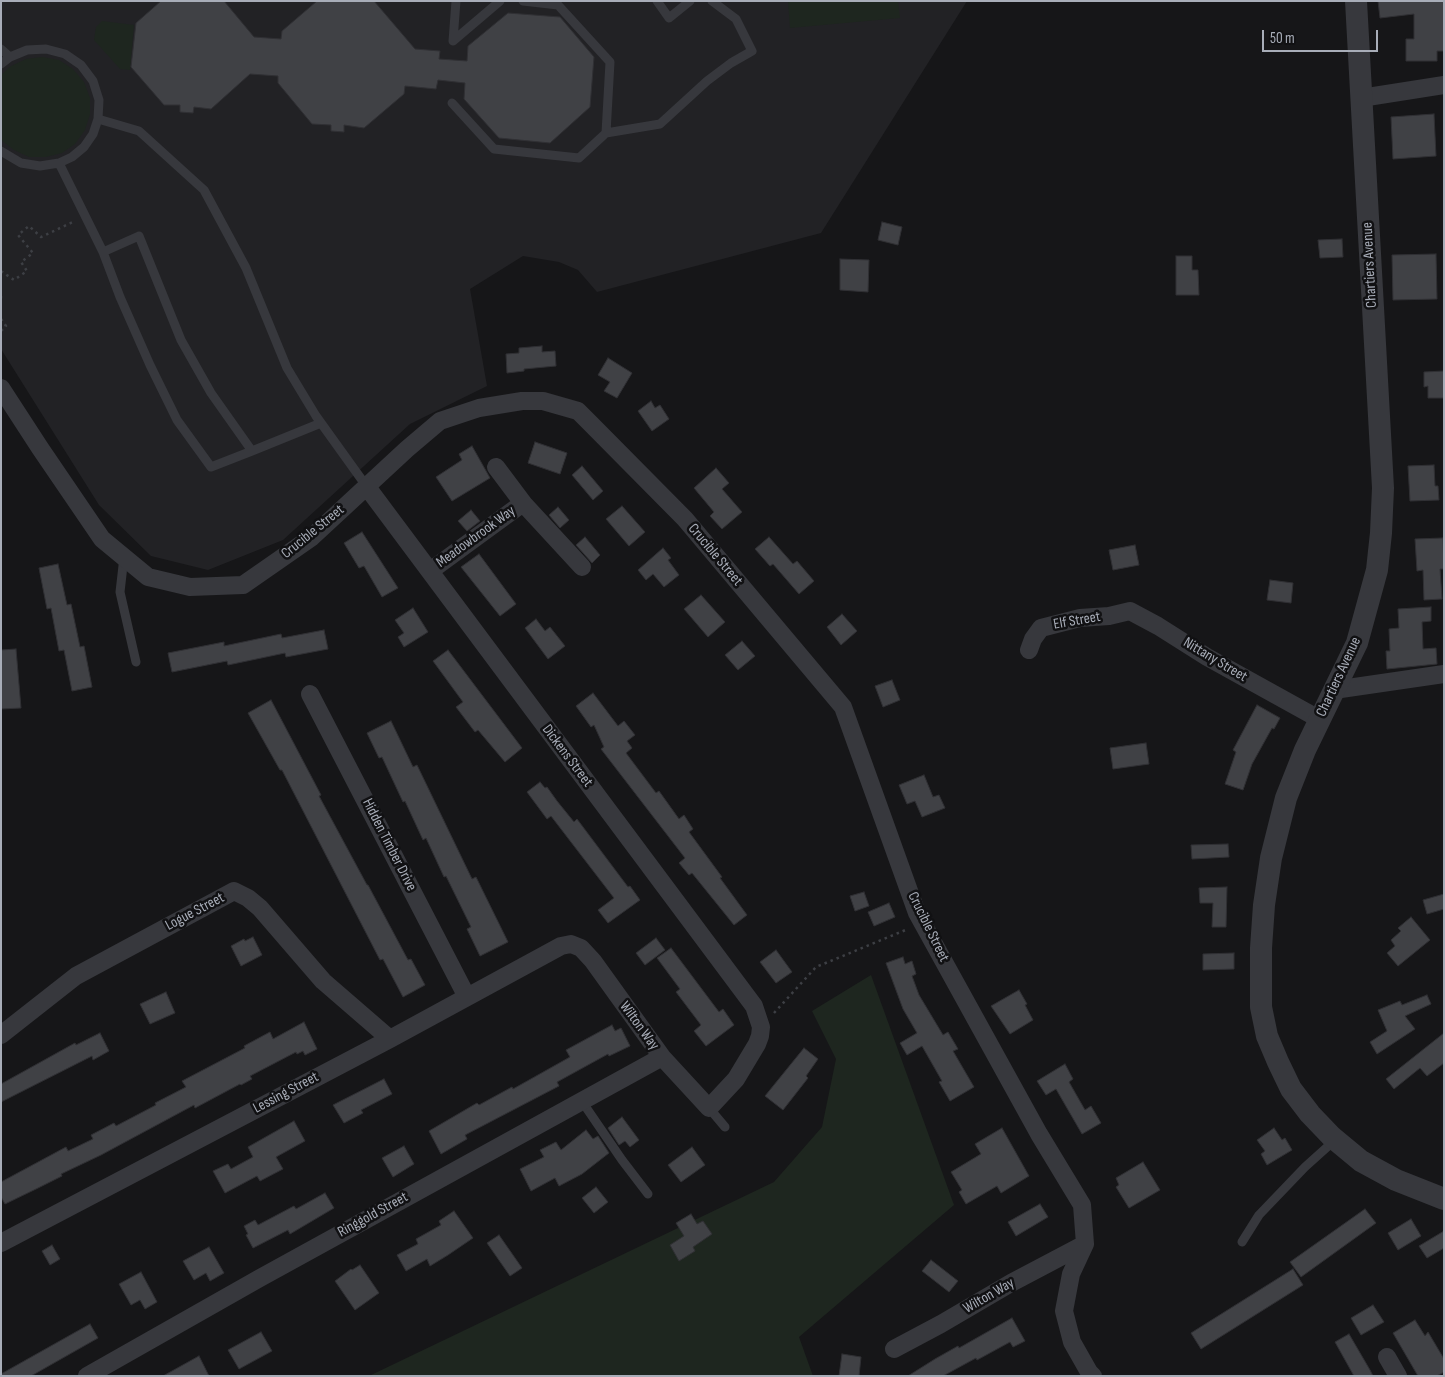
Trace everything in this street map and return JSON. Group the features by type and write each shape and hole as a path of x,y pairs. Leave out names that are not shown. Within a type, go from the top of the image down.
{"street":[{"name":"Chartiers Avenue","path":"1356,1 1382,488 1381,533 1376,570 1357,643 1319,719 1286,798 1271,858 1264,905 1261,948 1261,1008 1267,1036 1291,1088 1310,1114 1361,1162 1396,1180 1444,1199"},
{"path":"1361,98 1444,85"},
{"name":"Crucible Street","path":"1,388 102,539 148,577 190,587 243,585 312,537 406,449 440,421 479,408 543,401 578,412 592,424 685,519 843,707 917,912 1040,1134 1082,1205 1085,1244 1071,1274 1064,1311 1072,1342 1093,1376"},
{"name":"Meadowbrook Way","path":"496,467 523,503 582,567"},
{"name":"Dickens Street","path":"367,487 754,1006 761,1027"},
{"name":"Meadowbrook Way","path":"430,571 523,503"},
{"name":"Nittany Street","path":"1109,616 1130,611 1319,719"},
{"name":"Elf Street","path":"1028,650 1041,628 1080,618 1109,616"},
{"path":"1334,690 1444,674"},
{"name":"Hidden Timber Drive","path":"310,694 467,997"},
{"name":"Logue Street","path":"1,1035 76,976 234,891 248,898 260,908 323,981 390,1038"},
{"name":"Lessing Street","path":"1,1243 561,946 571,944"},
{"name":"Wilton Way","path":"571,944 581,948 593,961 662,1057 709,1108"},
{"path":"709,1108 736,1078 750,1058 760,1036 761,1027"},
{"name":"Ringgold Street","path":"87,1376 260,1278 662,1057"},
{"name":"Wilton Way","path":"894,1349 1010,1283 1085,1244"},
{"path":"1387,1357 1398,1376"}],"lane":[{"path":"456,1 453,41 500,1"},
{"path":"523,1 558,5 610,62 606,133"},
{"path":"657,1 669,18 690,1"},
{"path":"452,103 494,149 579,158 606,133 660,124 730,63 752,51 736,19 712,1"},
{"path":"1,64 10,57 27,50 46,49 65,54 81,65 93,81 99,100 98,119 93,134 72,157 59,163 40,166 21,163 1,151"},
{"path":"1,50 10,57"},
{"path":"98,119 139,131 204,190 246,268 287,368 321,423 367,487"},
{"path":"59,163 103,252 120,297 177,420 211,467 321,423"},
{"path":"103,252 139,236 181,340 211,393 252,451"},
{"path":"124,557 120,592 136,662"},
{"path":"581,1100 648,1194"},
{"path":"709,1108 725,1127"},
{"path":"1242,1242 1259,1215 1335,1139"}],"path":[{"path":"1,271 14,280 27,271 21,262 33,253 18,235 29,226 41,237 85,216"},
{"path":"1,319 6,326 1,331"},
{"path":"761,1027 816,967 923,923"}],"shaded area":[{"path":"1,1 967,1 821,233 597,292 578,270 559,262 523,256 470,289 487,386 410,424 283,540 208,570 151,556 99,505 1,349"},
{"path":"788,1 898,1 900,18 790,28"},
{"path":"102,21 134,25 130,70 120,69 94,40 96,27"},
{"path":"42,57 59,60 73,69 84,82 90,98 90,114 85,130 75,144 62,153 46,157 29,157 14,150 1,140 1,75 11,66 26,59"},
{"path":"871,975 954,1205 799,1337 813,1376 369,1376 774,1182 822,1127 836,1059 812,1011"}],"building":[{"path":"161,1 224,1 254,37 281,39 282,31 317,1 374,1 415,49 440,51 439,59 467,61 468,46 508,13 560,17 594,57 590,107 550,143 499,138 464,99 465,83 438,80 436,89 405,86 404,94 364,128 344,125 344,132 331,131 331,125 312,124 278,83 278,76 250,74 211,109 194,107 193,113 180,112 180,105 164,105 131,67 136,23"},
{"path":"1378,1 1444,1 1444,51 1437,51 1437,61 1406,61 1406,39 1414,39 1414,14 1380,18"},
{"path":"1434,114 1436,156 1393,159 1391,117"},
{"path":"882,222 902,227 898,245 878,240"},
{"path":"1342,239 1343,257 1320,258 1318,240"},
{"path":"1436,254 1437,299 1393,300 1392,255"},
{"path":"1176,256 1192,256 1192,270 1198,270 1199,295 1176,295"},
{"path":"840,259 869,260 868,292 840,290"},
{"path":"542,346 542,352 555,351 556,366 524,369 524,371 507,373 506,354 519,353 519,348"},
{"path":"608,358 632,373 617,398 604,391 610,382 598,375"},
{"path":"1444,371 1444,398 1428,398 1428,386 1424,387 1424,372"},
{"path":"651,401 655,408 660,405 669,419 652,431 638,411"},
{"path":"535,442 567,453 560,474 528,463"},
{"path":"472,446 490,478 452,501 436,477 462,460 459,454"},
{"path":"1434,465 1435,486 1438,486 1439,500 1410,501 1408,466"},
{"path":"582,466 603,491 593,500 572,475"},
{"path":"716,468 729,483 722,489 742,512 722,529 710,516 714,512 694,488"},
{"path":"622,506 645,532 629,546 606,519"},
{"path":"558,507 569,520 560,528 549,515"},
{"path":"471,510 480,521 467,531 458,521"},
{"path":"362,532 398,588 382,597 364,566 359,568 344,543"},
{"path":"585,537 600,555 592,563 576,545"},
{"path":"769,537 793,564 797,561 814,581 799,594 773,564 770,566 755,549"},
{"path":"1443,538 1444,569 1440,569 1442,599 1424,600 1423,570 1417,571 1415,539"},
{"path":"1135,545 1139,565 1113,570 1109,550"},
{"path":"663,548 671,558 668,560 679,575 664,587 653,574 646,580 638,570"},
{"path":"479,554 516,604 500,616 461,567"},
{"path":"58,564 67,605 71,604 80,647 84,646 92,687 72,691 64,650 59,651 51,608 47,609 39,568"},
{"path":"1270,580 1293,583 1291,603 1267,600"},
{"path":"701,595 725,622 708,637 684,609"},
{"path":"1431,607 1431,621 1422,622 1423,649 1436,648 1437,664 1387,669 1386,651 1390,651 1389,629 1399,628 1398,609"},
{"path":"413,608 428,632 404,647 398,637 404,633 395,620"},
{"path":"842,614 857,631 841,645 827,627"},
{"path":"536,619 545,631 550,627 565,646 548,659 525,628"},
{"path":"324,630 328,649 286,657 285,653 228,665 227,661 172,672 168,653 224,642 224,646 281,634 282,638"},
{"path":"742,641 755,656 738,670 725,655"},
{"path":"16,649 21,708 1,709 1,650"},
{"path":"448,650 522,748 505,762 478,730 475,732 456,707 463,702 433,661"},
{"path":"892,680 900,700 883,707 875,686"},
{"path":"593,693 618,726 624,721 635,735 627,741 632,748 626,753 656,793 659,791 679,819 684,815 693,829 689,832 747,915 734,925 692,873 689,875 679,863 685,858 601,749 604,747 594,725 591,727 576,706"},
{"path":"271,700 321,795 319,796 367,885 408,960 411,959 425,985 403,997 383,959 380,960 282,770 280,770 248,713"},
{"path":"1257,705 1280,718 1274,729 1272,728 1252,764 1243,790 1225,784 1236,752 1233,750"},
{"path":"391,721 413,767 417,765 472,879 476,877 508,942 480,956 467,929 471,927 446,876 444,877 426,838 423,840 382,757 379,758 367,733"},
{"path":"1146,743 1149,764 1113,769 1110,748"},
{"path":"924,775 933,797 939,795 945,808 922,817 915,801 907,804 899,785"},
{"path":"540,782 545,788 547,787 574,822 577,819 640,900 608,923 598,910 614,898 551,816 547,819 527,792"},
{"path":"1228,844 1229,857 1192,859 1191,845"},
{"path":"1227,887 1226,927 1212,927 1213,903 1200,903 1199,888"},
{"path":"864,892 869,906 855,911 850,896"},
{"path":"1444,894 1444,909 1427,914 1423,900"},
{"path":"889,903 895,917 874,926 868,912"},
{"path":"1411,917 1430,940 1398,966 1387,953 1395,946 1391,940 1401,931 1398,928"},
{"path":"253,937 262,955 241,966 231,946 244,939 245,941"},
{"path":"656,938 665,950 645,965 636,953"},
{"path":"671,948 719,1012 723,1009 734,1025 706,1046 694,1031 701,1025 676,992 680,989 657,958"},
{"path":"776,950 792,972 776,983 760,962"},
{"path":"1234,953 1234,969 1203,970 1203,954"},
{"path":"903,957 905,964 912,961 916,974 912,976 919,995 943,1035 948,1032 958,1049 953,1051 974,1087 950,1101 939,1082 942,1081 922,1046 907,1055 900,1043 917,1033 903,1009 886,963"},
{"path":"1019,990 1033,1020 1010,1034 991,1006"},
{"path":"166,992 175,1013 150,1024 140,1004"},
{"path":"1427,995 1431,1004 1405,1016 1415,1029 1377,1054 1370,1042 1387,1031 1378,1010 1400,1001 1402,1005"},
{"path":"304,1022 317,1049 305,1055 303,1051 297,1054 296,1052 250,1076 252,1079 241,1085 195,1108 194,1105 101,1155 61,1174 62,1176 5,1204 1,1197 1,1182 66,1147 68,1151 93,1139 91,1135 114,1123 116,1126 156,1105 155,1103 186,1087 182,1081 245,1048 244,1046 270,1032 273,1039"},
{"path":"612,1025 615,1031 621,1028 630,1046 609,1056 608,1054 557,1082 559,1086 465,1135 467,1139 441,1154 429,1131 477,1103 479,1105 512,1087 513,1089 570,1057 566,1050"},
{"path":"100,1033 109,1051 93,1060 92,1056 1,1102 1,1084 75,1043 76,1045"},
{"path":"1444,1033 1444,1063 1427,1076 1420,1068 1394,1089 1386,1079"},
{"path":"804,1048 818,1059 806,1076 808,1078 783,1110 765,1096"},
{"path":"1065,1064 1073,1079 1069,1082 1085,1110 1091,1106 1101,1123 1082,1134 1056,1089 1046,1095 1037,1081"},
{"path":"384,1079 392,1094 361,1110 363,1113 344,1123 333,1105"},
{"path":"622,1117 639,1140 630,1147 625,1141 619,1145 608,1128"},
{"path":"294,1121 305,1141 276,1157 283,1169 260,1181 257,1176 225,1193 213,1171 228,1164 231,1169 253,1157 248,1147"},
{"path":"1002,1128 1029,1176 1001,1193 997,1186 966,1204 959,1192 962,1190 951,1172 981,1154 975,1144"},
{"path":"1274,1128 1282,1140 1285,1138 1292,1150 1267,1165 1261,1154 1265,1151 1257,1140"},
{"path":"586,1130 593,1139 598,1136 609,1153 582,1174 559,1186 555,1178 531,1191 520,1169 544,1157 540,1150 556,1142 561,1150"},
{"path":"404,1146 414,1164 393,1177 382,1158"},
{"path":"692,1147 705,1165 681,1182 668,1165"},
{"path":"1143,1162 1160,1190 1129,1208 1116,1187 1119,1185 1116,1178"},
{"path":"596,1187 608,1202 594,1213 582,1198"},
{"path":"325,1193 334,1208 290,1234 288,1230 253,1248 246,1235 248,1234 244,1226 255,1220 258,1225 294,1206 296,1209"},
{"path":"1040,1204 1048,1217 1016,1236 1008,1222"},
{"path":"1365,1209 1376,1223 1301,1277 1290,1262"},
{"path":"454,1211 473,1238 430,1266 427,1259 406,1271 397,1255 418,1244 416,1239 441,1225 439,1221"},
{"path":"691,1214 697,1224 703,1221 712,1234 693,1247 695,1251 679,1261 670,1245 684,1236 676,1223"},
{"path":"1411,1219 1421,1236 1398,1250 1388,1233"},
{"path":"1444,1231 1444,1248 1427,1258 1419,1246"},
{"path":"499,1235 522,1268 510,1276 487,1243"},
{"path":"52,1245 60,1259 50,1265 42,1251"},
{"path":"209,1247 224,1273 210,1281 206,1273 194,1280 183,1261"},
{"path":"931,1260 958,1281 949,1292 922,1271"},
{"path":"360,1265 379,1293 355,1310 335,1281"},
{"path":"1293,1269 1303,1285 1201,1349 1191,1333"},
{"path":"141,1272 157,1302 145,1309 140,1300 131,1305 119,1284"},
{"path":"1373,1305 1384,1322 1361,1335 1351,1318"},
{"path":"1012,1318 1025,1341 1013,1347 1010,1342 943,1376 908,1376 958,1346 959,1348"},
{"path":"1415,1320 1425,1336 1428,1332 1444,1359 1444,1372 1437,1376 1418,1376 1393,1333"},
{"path":"90,1324 98,1338 31,1376 1,1376 1,1374"},
{"path":"261,1332 272,1351 239,1369 228,1350"},
{"path":"1349,1334 1373,1376 1354,1376 1335,1342"},
{"path":"842,1354 861,1357 859,1376 839,1376"},
{"path":"199,1356 209,1376 163,1376"}]}
